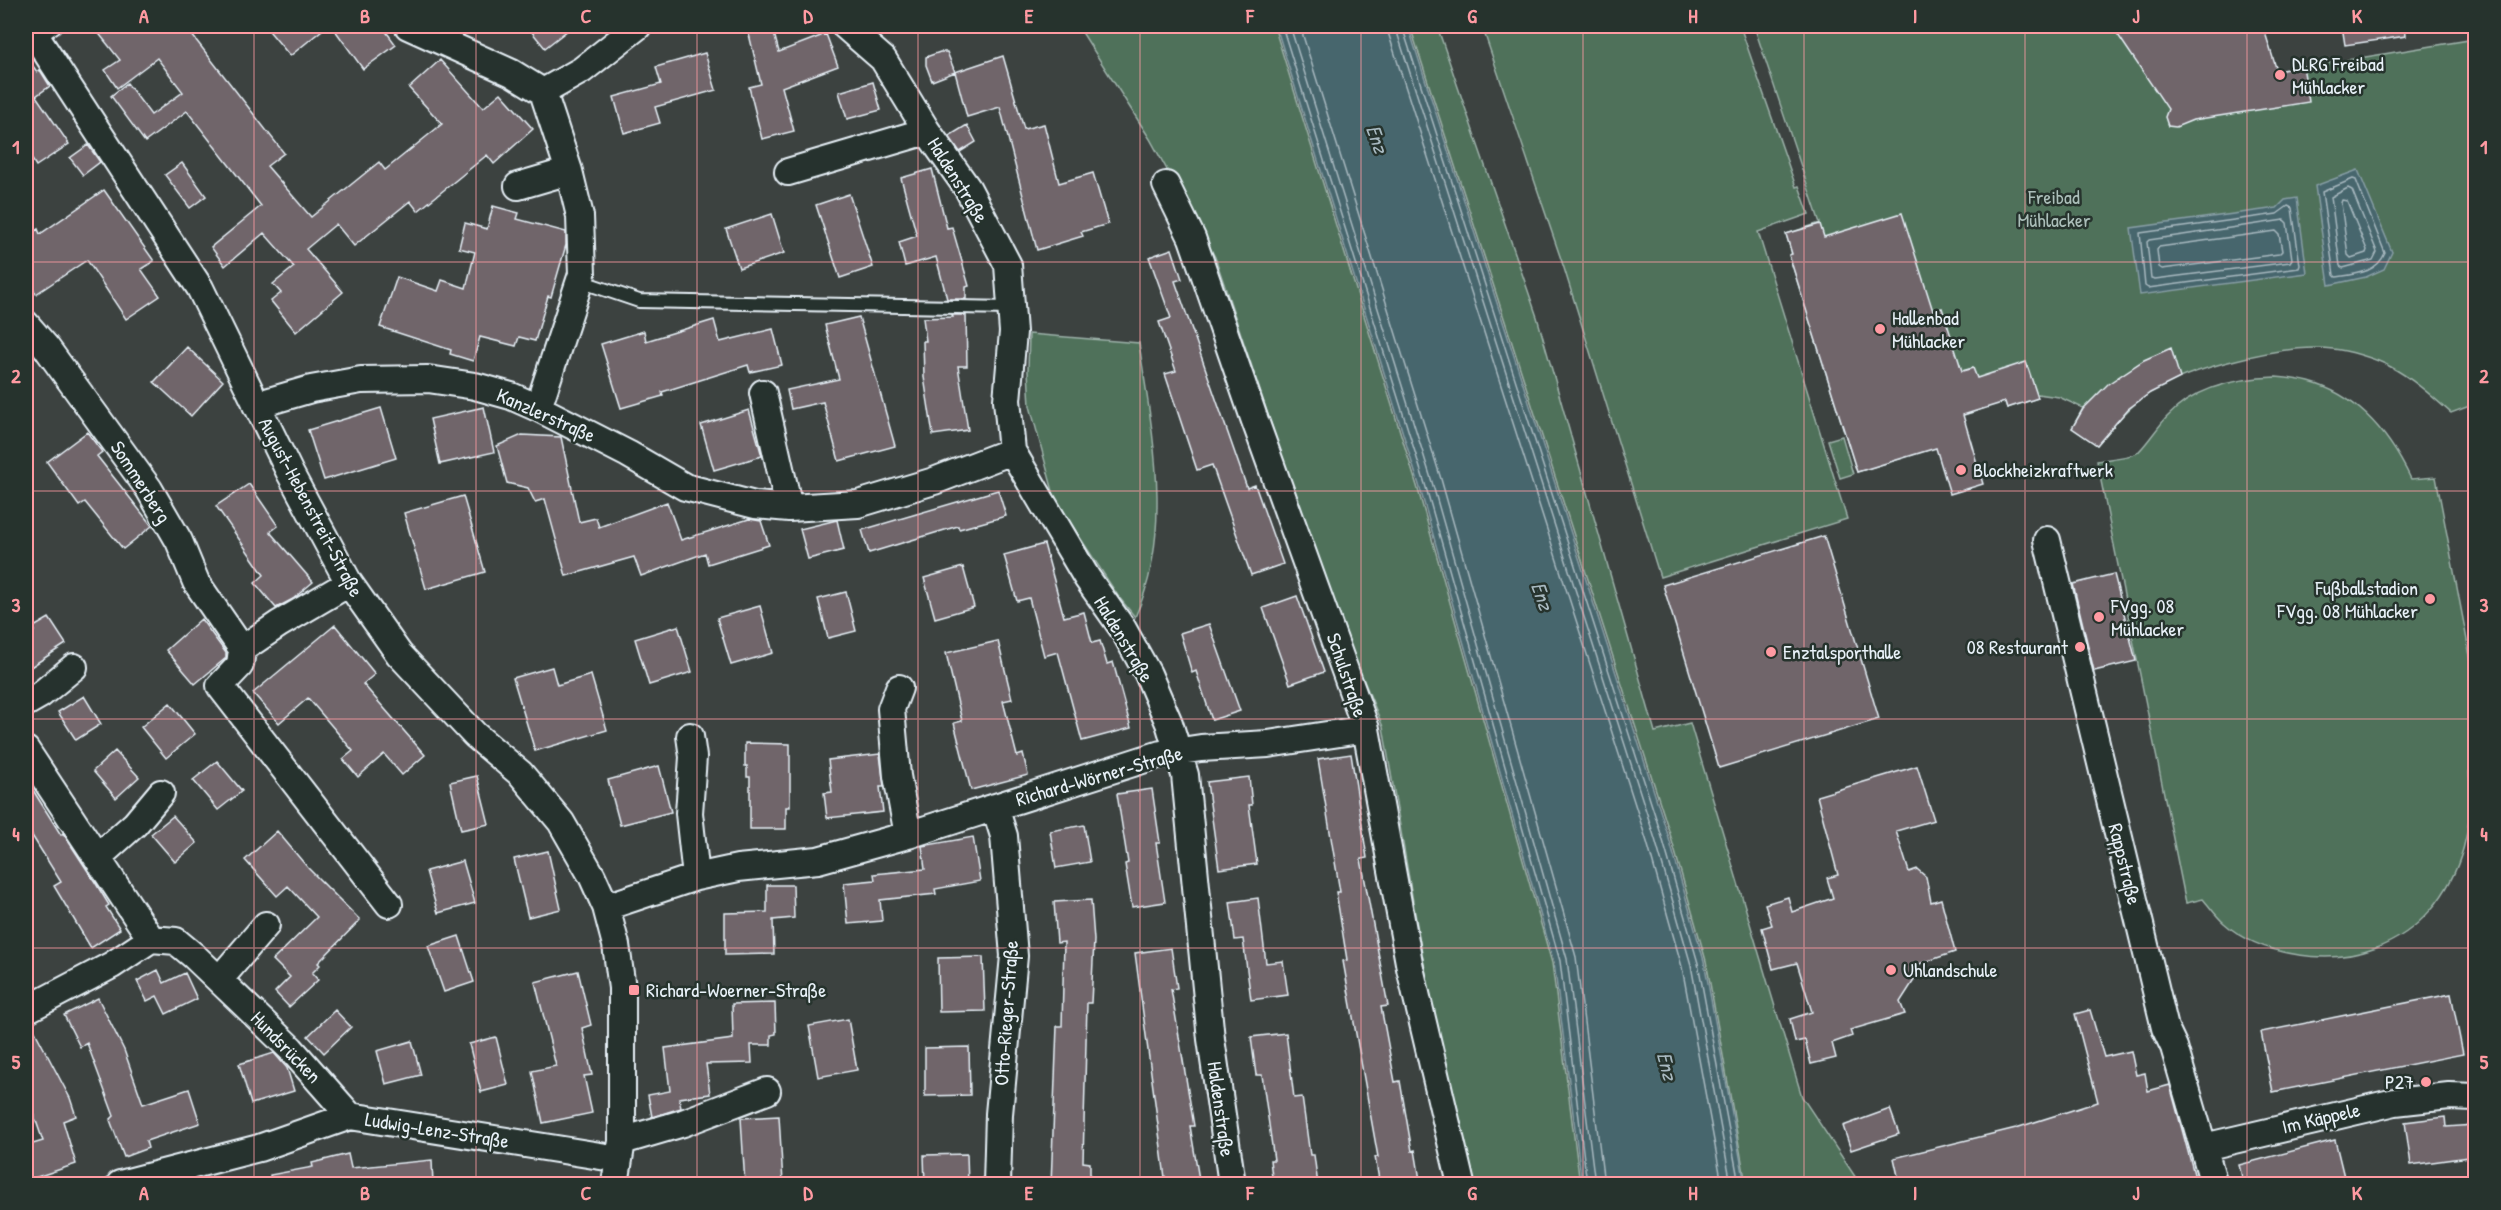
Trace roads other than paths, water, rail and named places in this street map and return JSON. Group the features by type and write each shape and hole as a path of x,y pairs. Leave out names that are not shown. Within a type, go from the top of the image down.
{"street":[{"path":"408,26 449,33 543,92 569,171 580,216 582,274 538,408"},
{"path":"543,92 582,70 638,26"},
{"name":"Haldenstraße","path":"845,26 883,59 927,131 968,189 1008,265 1013,332 1007,400 1012,451 1087,578 1123,629 1148,674 1179,751 1185,775 1211,1039 1232,1185"},
{"name":"August-Hebenstreit-Straße","path":"40,30 200,288 256,405 349,583 399,654 475,735 521,774 561,822 592,876 606,907 616,945 622,988 620,1150 615,1185"},
{"name":"Haldenstraße","path":"788,172 927,131"},
{"path":"518,186 569,171"},
{"name":"Schulstraße","path":"1166,185 1192,238 1366,729 1410,968 1461,1185"},
{"name":"Sommerberg","path":"26,324 46,347 149,489 179,541 196,582 242,649"},
{"name":"Kanzlerstraße","path":"256,405 311,389 361,380 428,379 476,386 510,396 538,408 628,454 685,487 755,505 789,508 858,504 934,481 1012,451"},
{"path":"764,393 789,508"},
{"name":"Rappstraße","path":"2047,540 2165,1028 2174,1047 2214,1185"},
{"path":"349,583 279,624 242,649 240,665 220,687 389,904"},
{"path":"26,703 74,668"},
{"path":"899,688 891,710 897,776 908,835"},
{"name":"Richard-Wörner-Straße","path":"606,907 696,877 738,868 818,860 908,835 1161,754 1268,744 1366,729"},
{"path":"690,736 693,757 689,813 696,877"},
{"path":"26,750 151,939 102,971 26,1010"},
{"path":"98,857 135,824 161,793"},
{"name":"Otto-Rieger-Straße","path":"995,807 1004,836 1014,957 999,1113 997,1185"},
{"path":"219,980 266,926"},
{"name":"Hundsrücken","path":"151,939 176,941 291,1049 350,1116"},
{"path":"620,1150 682,1122 767,1091"},
{"name":"Im Käppele","path":"2204,1147 2395,1102 2449,1096 2475,1096"},
{"name":"Ludwig-Lenz-Straße","path":"120,1185 260,1148 350,1116 620,1150"}],"lane":[{"path":"580,281 639,301 1011,308"}],"water":[{"name":"Enz","path":"1276,26 1408,26 1668,835 1704,961 1745,1184 1582,1184 1554,963 1419,485"},
{"path":"2358,170 2392,252 2384,269 2366,277 2329,285 2315,186"},
{"path":"2297,198 2307,273 2140,295 2131,228 2277,208 2285,200"}],"place":[{"name":"DLRG Freibad Mühlacker","path":"2280,75"},
{"name":"Hallenbad Mühlacker","path":"1880,329"},
{"name":"Blockheizkraftwerk","path":"1961,470"},
{"name":"Fußballstadion FVgg. 08 Mühlacker","path":"2430,599"},
{"name":"FVgg. 08 Mühlacker","path":"2099,617"},
{"name":"08 Restaurant","path":"2080,647"},
{"name":"Enztalsporthalle","path":"1771,652"},
{"name":"Uhlandschule","path":"1891,970"},
{"name":"Richard-Woerner-Straße","path":"634,990"},
{"name":"P27","path":"2426,1082"}],"park label":[{"name":"Freibad Mühlacker","path":"2054,208"}]}
